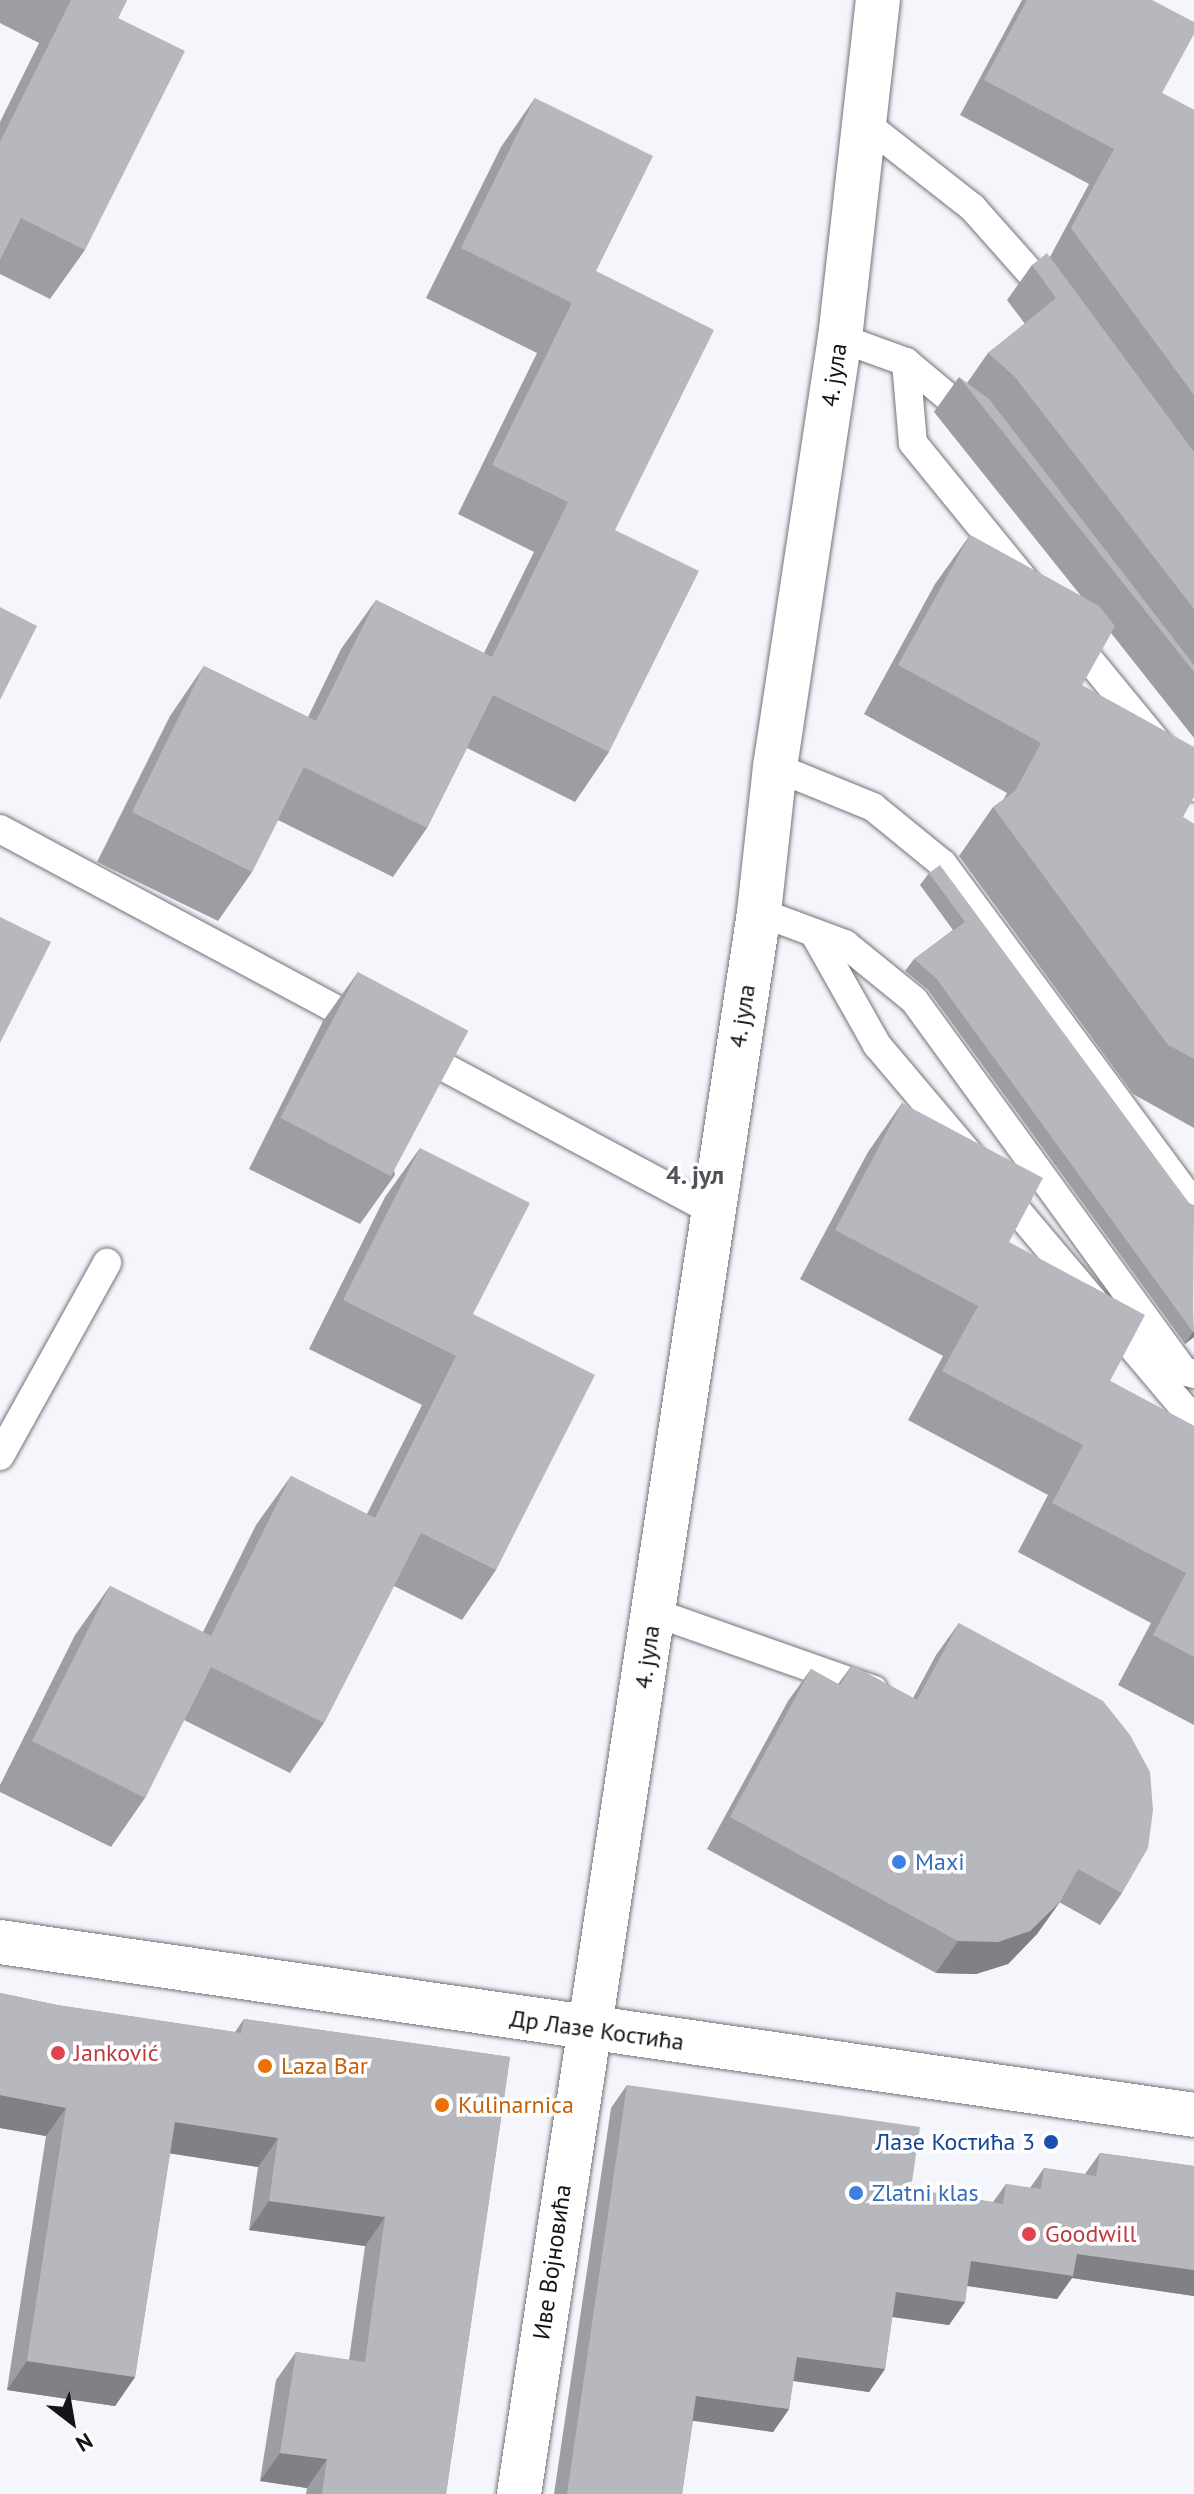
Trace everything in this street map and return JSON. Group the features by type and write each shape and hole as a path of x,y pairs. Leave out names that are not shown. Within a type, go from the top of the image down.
{"street":[{"name":"4. јула","path":"586,2029 759,912 775,767 840,338 878,0"},
{"name":"Др Лазе Костића","path":"0,1942 1194,2115"},
{"name":"Иве Војновића","path":"519,2494 586,2029"}],"lane":[{"path":"866,124 972,207 1019,258 1068,319"},
{"path":"840,338 906,362 931,378 987,434"},
{"path":"906,362 913,443 1194,787"},
{"path":"775,767 873,807 943,864 1194,1205"},
{"path":"0,829 711,1210"},
{"path":"759,912 845,944 914,1000 1184,1371 1194,1374"},
{"path":"814,933 877,1045 1194,1420"},
{"path":"0,1456 107,1263"},
{"path":"653,1612 874,1690"}],"building":[{"path":"71,0 127,0 118,18 185,51 85,250 21,218 0,260 0,142"},
{"path":"1027,0 1152,0 1194,22 1194,34 1162,93 1194,110 1194,395 1071,228 1114,149 984,80"},
{"path":"535,98 653,156 596,271 714,330 615,530 699,571 609,752 493,695 427,828 304,767 252,872 132,812 204,666 316,721 376,600 492,657 568,502 492,465 572,303 461,248"},
{"path":"1047,253 1194,452 1194,609 1015,377 988,353 1056,298 1032,265"},
{"path":"959,377 989,399 1194,665 1194,672"},
{"path":"970,535 1099,606 1115,626 1082,685 1194,747 1194,797 1183,817 1194,824 1194,1059 1168,1045 993,807 1015,791 1041,743 898,665"},
{"path":"0,607 37,626 0,700"},
{"path":"940,865 1189,1203 1194,1205 1193,1332 936,978 914,959 965,922 929,873"},
{"path":"0,917 51,942 0,1043"},
{"path":"358,972 468,1031 391,1176 281,1118"},
{"path":"902,1103 1043,1178 1009,1242 1145,1315 1110,1381 1194,1426 1194,1657 1153,1635 1186,1573 1052,1503 1083,1445 942,1371 978,1306 835,1230"},
{"path":"420,1148 530,1203 473,1314 595,1375 496,1570 421,1533 324,1723 211,1667 145,1798 32,1741 110,1586 211,1636 291,1476 375,1518 456,1356 343,1300"},
{"path":"959,1623 1103,1701 1130,1735 1150,1772 1153,1810 1148,1848 1122,1893 1078,1869 1060,1902 1030,1931 998,1942 958,1941 730,1817 811,1669 840,1685 852,1665 917,1700"},
{"path":"0,1993 57,2005 241,2033 244,2019 510,2057 446,2494 322,2494 327,2459 280,2453 296,2352 365,2362 385,2217 269,2201 278,2138 175,2122 135,2377 27,2361 66,2108 0,2095"},
{"path":"627,2085 920,2127 911,2189 1003,2204 1006,2184 1041,2189 1044,2168 1096,2176 1100,2153 1194,2166 1194,2270 1077,2254 1073,2276 971,2261 965,2302 896,2292 885,2369 797,2357 789,2409 696,2396 682,2494 567,2494"}],"place":[{"name":"Maxi","path":"899,1862"},
{"name":"Janković","path":"58,2053"},
{"name":"Laza Bar","path":"265,2066"},
{"name":"Kulinarnica","path":"442,2105"},
{"name":"Лазе Костића 3","path":"1051,2142"},
{"name":"Zlatni klas","path":"856,2193"},
{"name":"Goodwill","path":"1029,2234"}],"district":[{"name":"4. јул","path":"695,1175"}]}
